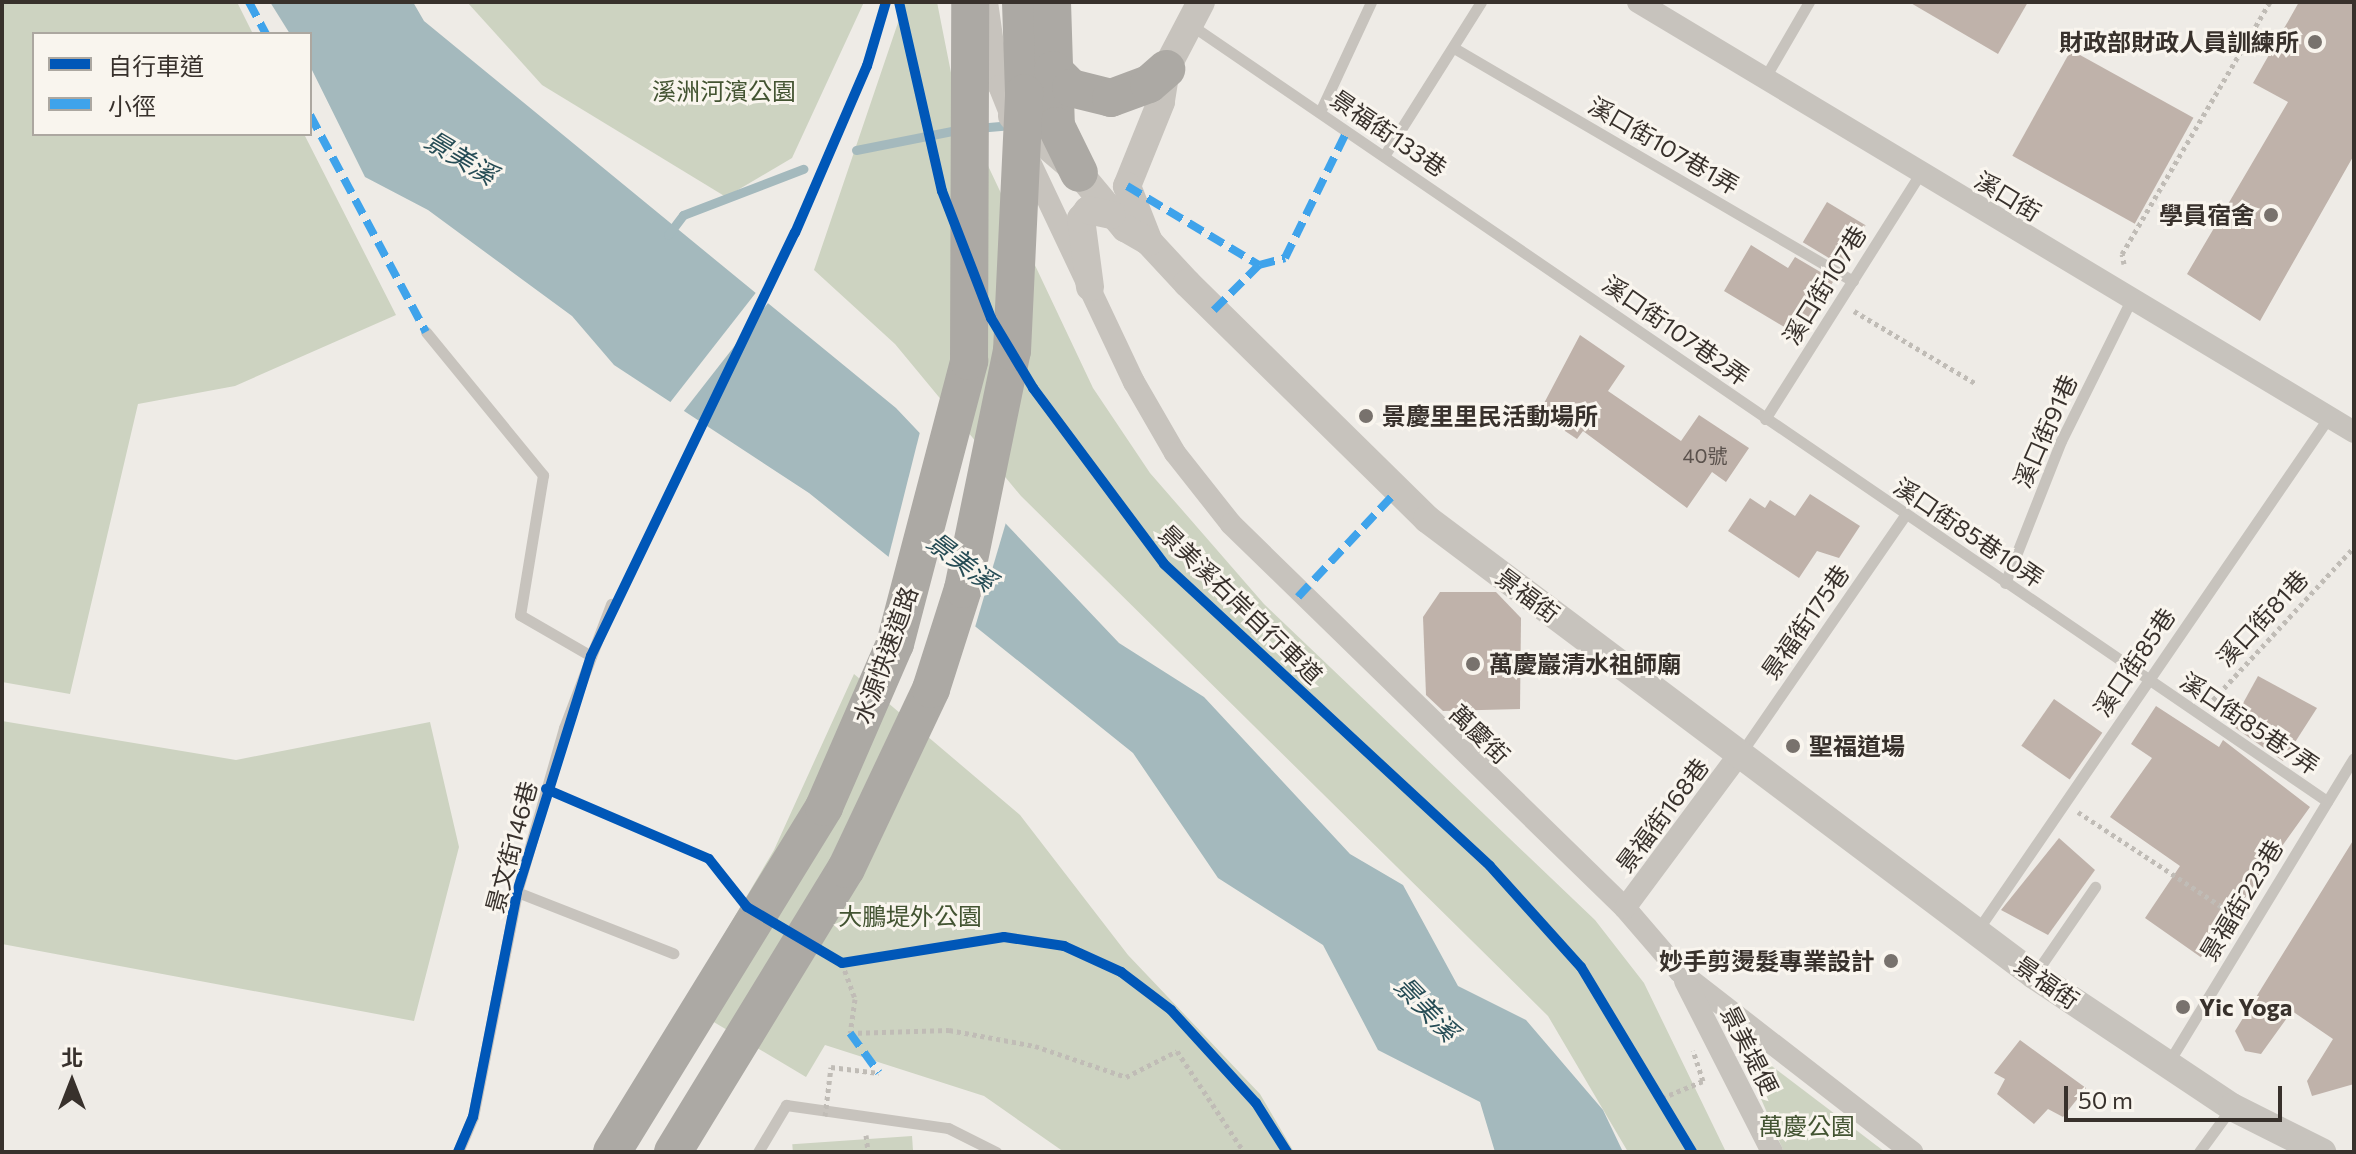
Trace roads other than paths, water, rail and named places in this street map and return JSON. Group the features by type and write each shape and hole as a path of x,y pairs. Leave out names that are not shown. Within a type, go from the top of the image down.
{"highway":[{"name":"水源快速道路","path":"612,1152 824,807 895,644 969,361 970,2"},
{"name":"水源快速道路","path":"673,1152 846,869 931,689 963,589 1012,351 1023,166 1041,3"},
{"path":"1041,3 1053,70 1056,126 1079,173"},
{"path":"1053,70 1071,88 1111,98 1133,93 1166,69"}],"street":[{"name":"萬慶街","path":"987,2 1008,112 1090,287 1175,453 1231,524 1625,908 1680,972 1912,1152"},
{"name":"溪口街","path":"1638,2 1763,81 2354,432"},
{"name":"景福街","path":"1196,13 1166,69 1161,102 1127,186 1149,242 1395,493 2034,975 2232,1107 2322,1152"},
{"path":"1008,112 1079,173 1111,215 1149,242"},
{"path":"1090,287 1081,219 1088,210 1111,215"},
{"name":"景福街168巷","path":"1625,908 1740,753"},
{"name":"景美堤便","path":"1680,972 1772,1152"}],"lane":[{"path":"1320,112 1371,2"},
{"path":"1384,156 1481,2"},
{"path":"1763,81 1809,2"},
{"name":"景福街133巷","path":"1196,13 1320,112 1562,277"},
{"name":"溪口街107巷1弄","path":"1454,48 1853,281"},
{"name":"溪口街107巷","path":"1765,419 1920,174"},
{"name":"溪口街107巷2弄","path":"1562,277 1765,419"},
{"name":"溪口街91巷","path":"2005,583 2061,441 2131,300"},
{"path":"426,332 543,475 520,615 591,656"},
{"name":"溪口街85巷","path":"1976,932 2329,417"},
{"name":"溪口街85巷10弄","path":"1765,419 2148,681"},
{"name":"景福街175巷","path":"1740,753 1905,515"},
{"name":"景文街146巷","path":"458,1152 473,1117 517,892 591,656 611,604"},
{"name":"溪口街85巷7弄","path":"2148,681 2327,801"},
{"name":"景福街223巷","path":"2167,1065 2354,758"},
{"path":"2034,975 2095,887"},
{"path":"517,892 673,953"},
{"path":"758,1152 786,1105 919,1121 996,1152"},
{"path":"2199,1152 2232,1107"}],"water":[{"name":"景美溪","path":"270,2 413,2 424,21 896,408 1119,643 1204,697 1350,854 1403,885 1458,986 1526,1020 1603,1110 1623,1152 1495,1152 1480,1102 1378,1050 1323,945 1218,878 1133,753 809,493 614,365 572,316 428,210 365,177 312,70 312,32 289,32"}],"waterway":[{"path":"977,128 1009,125"},
{"path":"856,150 962,129"},
{"path":"668,235 683,215 803,169"}],"place":[{"name":"財政部財政人員訓練所","path":"2315,42"},
{"name":"學員宿舍","path":"2271,215"},
{"name":"景慶里里民活動場所","path":"1366,416"},
{"name":"萬慶巖清水祖師廟","path":"1473,664"},
{"name":"聖福道場","path":"1793,746"},
{"name":"妙手剪燙髮專業設計","path":"1891,961"},
{"name":"Yic Yoga","path":"2183,1007"}],"park label":[{"name":"溪洲河濱公園","path":"724,91"},
{"name":"大鵬堤外公園","path":"910,916"},
{"name":"萬慶公園","path":"1807,1126"}]}
